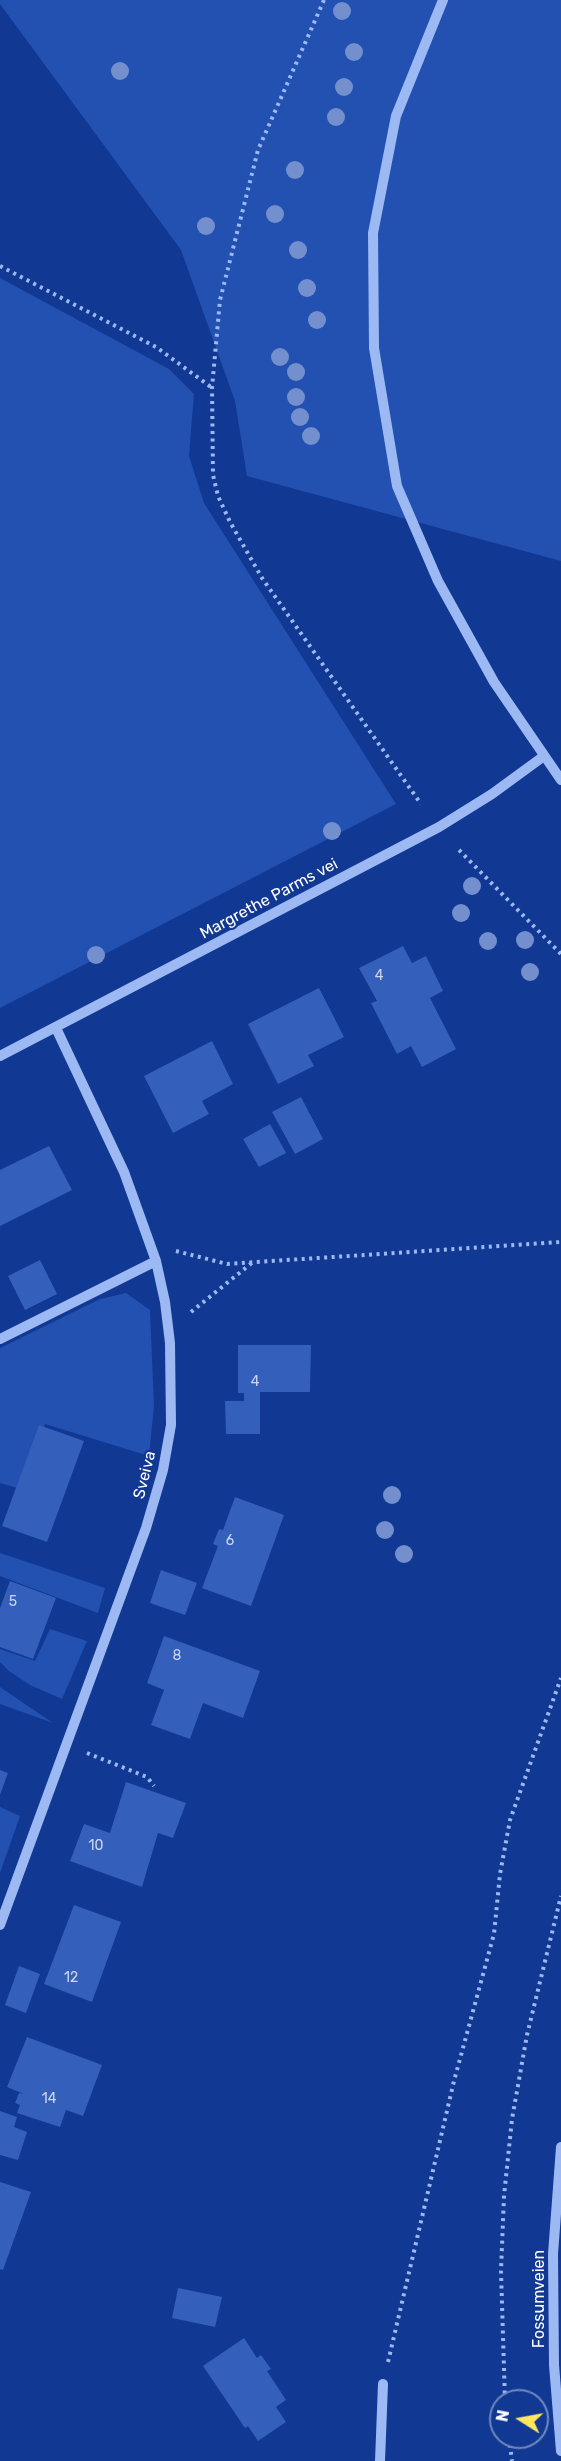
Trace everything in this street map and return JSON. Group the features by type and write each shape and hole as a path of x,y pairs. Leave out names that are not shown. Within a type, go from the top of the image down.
{"street":[{"path":"443,0 396,116 375,221 373,233 374,348 397,486 438,581 494,682 561,780"},
{"name":"Margrethe Parms vei","path":"0,1056 439,827 492,794 544,756"},
{"name":"Sveiva","path":"0,1925 146,1528 163,1470 171,1425 172,1385 169,1329 156,1261 124,1172 56,1028"},
{"path":"0,1339 156,1261"},
{"name":"Fossumveien","path":"561,2147 553,2254 554,2365 561,2451"},
{"path":"380,2461 383,2384"}],"path":[{"path":"324,0 258,150 220,300 212,388 213,475 218,496 238,539 262,578 421,804"},
{"path":"0,266 156,347 212,388"},
{"path":"459,850 561,954"},
{"path":"176,1250 227,1264 561,1242"},
{"path":"169,1329 253,1262"},
{"path":"383,2384 452,2093 494,1934 500,1874 510,1820 561,1678"},
{"path":"67,1744 147,1777 154,1786"},
{"path":"505,2389 501,2271 504,2196 512,2119 532,2012 561,1896"}],"shaded area":[{"path":"0,0 561,0 561,561 247,476 235,401 181,250 0,4"},
{"path":"0,278 169,369 194,394 189,456 204,503 396,804 0,1008"},
{"path":"126,1293 150,1310 154,1406 149,1456 45,1424 21,1489 0,1483 0,1348 100,1299"},
{"path":"0,1553 105,1588 98,1613 0,1576"},
{"path":"50,1629 87,1641 62,1699 30,1685 0,1662 0,1649 35,1661"},
{"path":"0,1687 53,1723 0,1704"},
{"path":"0,1807 20,1816 0,1873"}],"building":[{"path":"403,946 412,963 426,956 443,991 430,998 456,1049 422,1067 411,1046 397,1054 371,1003 377,1001 359,968"},
{"path":"319,988 344,1037 308,1055 314,1066 278,1084 248,1024"},
{"path":"212,1041 233,1084 202,1101 209,1114 173,1133 144,1076"},
{"path":"301,1097 323,1139 295,1154 272,1112"},
{"path":"270,1124 286,1153 259,1167 243,1139"},
{"path":"49,1146 72,1190 0,1226 0,1170"},
{"path":"40,1260 57,1294 25,1310 8,1276"},
{"path":"238,1345 311,1345 310,1392 260,1392 260,1434 226,1434 225,1401 244,1401 244,1393 238,1393"},
{"path":"39,1425 84,1441 47,1542 2,1526"},
{"path":"235,1497 284,1515 251,1606 202,1588 218,1546 213,1544 219,1529 223,1530"},
{"path":"161,1570 197,1583 185,1615 150,1603"},
{"path":"10,1581 56,1598 33,1659 0,1647 0,1608"},
{"path":"164,1636 260,1671 243,1718 203,1703 190,1739 151,1725 164,1690 147,1683"},
{"path":"0,1770 8,1773 0,1795"},
{"path":"126,1782 186,1803 173,1838 158,1833 142,1887 70,1861 84,1824 110,1833"},
{"path":"74,1905 121,1922 92,2002 44,1984"},
{"path":"19,1966 40,1974 26,2013 5,2005"},
{"path":"27,2037 102,2065 83,2116 66,2110 60,2127 17,2113 20,2105 15,2103 19,2093 24,2094 7,2087"},
{"path":"0,2111 17,2117 14,2127 27,2132 18,2160 0,2155"},
{"path":"0,2182 31,2192 3,2270 0,2269"},
{"path":"178,2288 222,2297 215,2327 172,2318"},
{"path":"244,2338 257,2358 261,2355 271,2369 267,2371 286,2400 276,2407 286,2422 258,2441 248,2426 245,2428 203,2366"}]}
